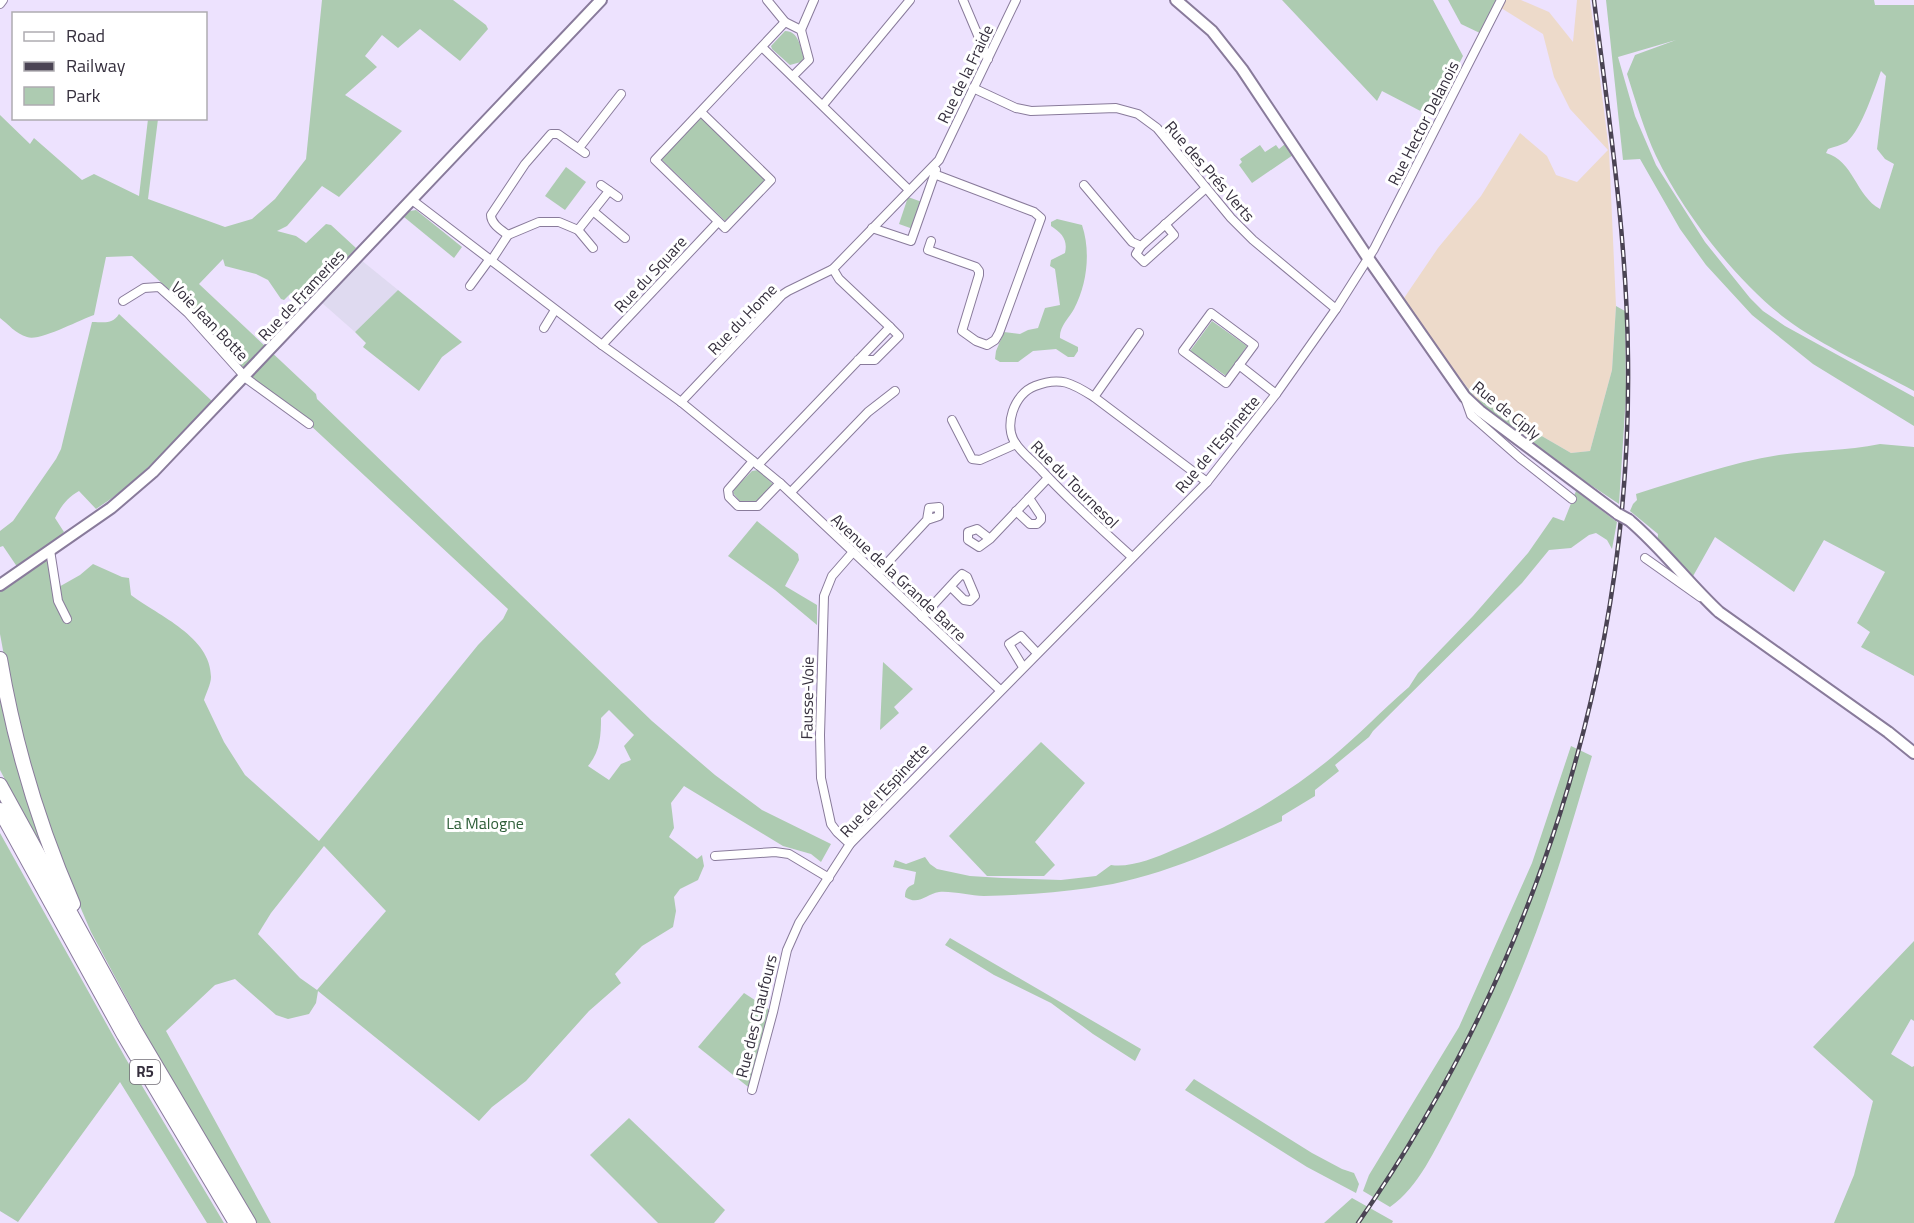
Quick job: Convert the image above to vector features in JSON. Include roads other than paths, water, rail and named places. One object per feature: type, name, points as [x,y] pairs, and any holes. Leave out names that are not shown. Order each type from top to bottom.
[{"type":"highway","points":[[0,659],[29,781],[64,882],[90,942],[93,956]]},
{"type":"highway","name":"R5","points":[[0,785],[93,956],[249,1223]]},
{"type":"highway","name":"R5","points":[[0,810],[124,1035],[236,1223]]},
{"type":"highway","points":[[0,824],[18,844]]},
{"type":"street","points":[[0,4],[3,0]]},
{"type":"street","name":"Rue de Frameries","points":[[0,585],[111,508],[153,472],[601,0]]},
{"type":"street","points":[[767,0],[785,22],[801,30]]},
{"type":"street","points":[[793,76],[809,60],[801,30],[814,0]]},
{"type":"street","points":[[823,105],[910,0]]},
{"type":"street","points":[[963,0],[988,59]]},
{"type":"street","name":"Rue de la Fraide","points":[[872,228],[911,242],[939,160],[1016,0]]},
{"type":"street","name":"Rue de Ciply","points":[[1176,0],[1212,31],[1242,69],[1368,258],[1465,397],[1480,411],[1629,520],[1719,612],[1914,753]]},
{"type":"street","name":"Rue Hector Delanois","points":[[1368,258],[1501,0]]},
{"type":"street","points":[[701,112],[771,180],[725,228],[655,160],[785,22]]},
{"type":"street","points":[[762,47],[909,189]]},
{"type":"street","name":"Rue des Prés Verts","points":[[973,88],[1017,108],[1031,111],[1116,108],[1138,114],[1156,128],[1231,218],[1261,248],[1336,309]]},
{"type":"street","points":[[508,235],[494,224],[491,214],[525,164],[555,132],[582,151],[621,94]]},
{"type":"street","name":"Rue de la Fraide","points":[[833,269],[939,160]]},
{"type":"street","points":[[931,241],[928,250],[979,270],[962,331],[976,341],[987,345],[999,333],[1041,218],[1034,212],[934,174]]},
{"type":"street","points":[[601,184],[618,198]]},
{"type":"street","points":[[1084,185],[1132,242],[1141,246]]},
{"type":"street","points":[[1165,224],[1174,235],[1144,262],[1137,254],[1141,246],[1165,224],[1206,188]]},
{"type":"street","points":[[578,230],[609,191]]},
{"type":"street","name":"Avenue de la Grande Barre","points":[[412,200],[555,310],[681,402],[780,483],[1000,690]]},
{"type":"street","points":[[594,211],[625,238]]},
{"type":"street","points":[[470,286],[508,235],[539,222],[559,222],[578,230],[593,248]]},
{"type":"street","name":"Rue du Square","points":[[602,345],[718,222]]},
{"type":"street","name":"Rue de l'Espinette","points":[[787,950],[799,923],[850,844],[1207,482],[1276,394],[1336,309],[1368,258]]},
{"type":"street","points":[[833,269],[839,279],[899,336],[875,360],[858,360]]},
{"type":"street","name":"Rue du Home","points":[[681,402],[782,295],[833,269]]},
{"type":"street","name":"Voie Jean Botte","points":[[123,301],[144,288],[159,287],[201,327],[244,376]]},
{"type":"street","points":[[544,328],[555,310]]},
{"type":"street","points":[[1211,313],[1254,345],[1239,365],[1226,382],[1183,351],[1211,313]]},
{"type":"street","points":[[780,483],[758,506],[738,506],[729,496],[728,490],[890,327]]},
{"type":"street","points":[[1094,397],[1139,333]]},
{"type":"street","points":[[1239,365],[1276,394]]},
{"type":"street","points":[[244,376],[265,394],[309,424]]},
{"type":"street","name":"Rue du Tournesol","points":[[1132,557],[1048,478],[1016,444],[1011,429],[1013,410],[1018,400],[1031,387],[1057,380],[1075,386],[1094,397],[1207,482]]},
{"type":"street","points":[[790,492],[868,412],[895,391]]},
{"type":"street","points":[[1465,397],[1471,415],[1572,499]]},
{"type":"street","points":[[952,420],[972,459],[980,460],[1016,444]]},
{"type":"street","points":[[990,539],[1048,478]]},
{"type":"street","points":[[1016,511],[1030,524],[1037,524],[1041,520],[1041,516],[1029,498]]},
{"type":"street","points":[[877,574],[927,520]]},
{"type":"street","points":[[50,550],[58,601],[67,619]]},
{"type":"street","name":"Fausse-Voie","points":[[850,844],[837,832],[828,816],[821,778],[820,735],[824,596],[832,576],[853,552]]},
{"type":"street","points":[[1645,558],[1719,612]]},
{"type":"street","points":[[922,617],[951,587]]},
{"type":"street","points":[[1023,667],[1009,644],[1021,636],[1037,653]]},
{"type":"street","points":[[715,856],[775,852],[789,854],[829,878]]},
{"type":"street","name":"Rue des Chaufours","points":[[752,1090],[787,950]]},
{"type":"railway","points":[[1358,1223],[1420,1126],[1475,1025],[1522,920],[1561,812],[1591,701],[1612,589],[1625,474],[1628,359],[1621,224],[1594,0]]},
{"type":"park label","name":"La Malogne","points":[[485,823]]}]
